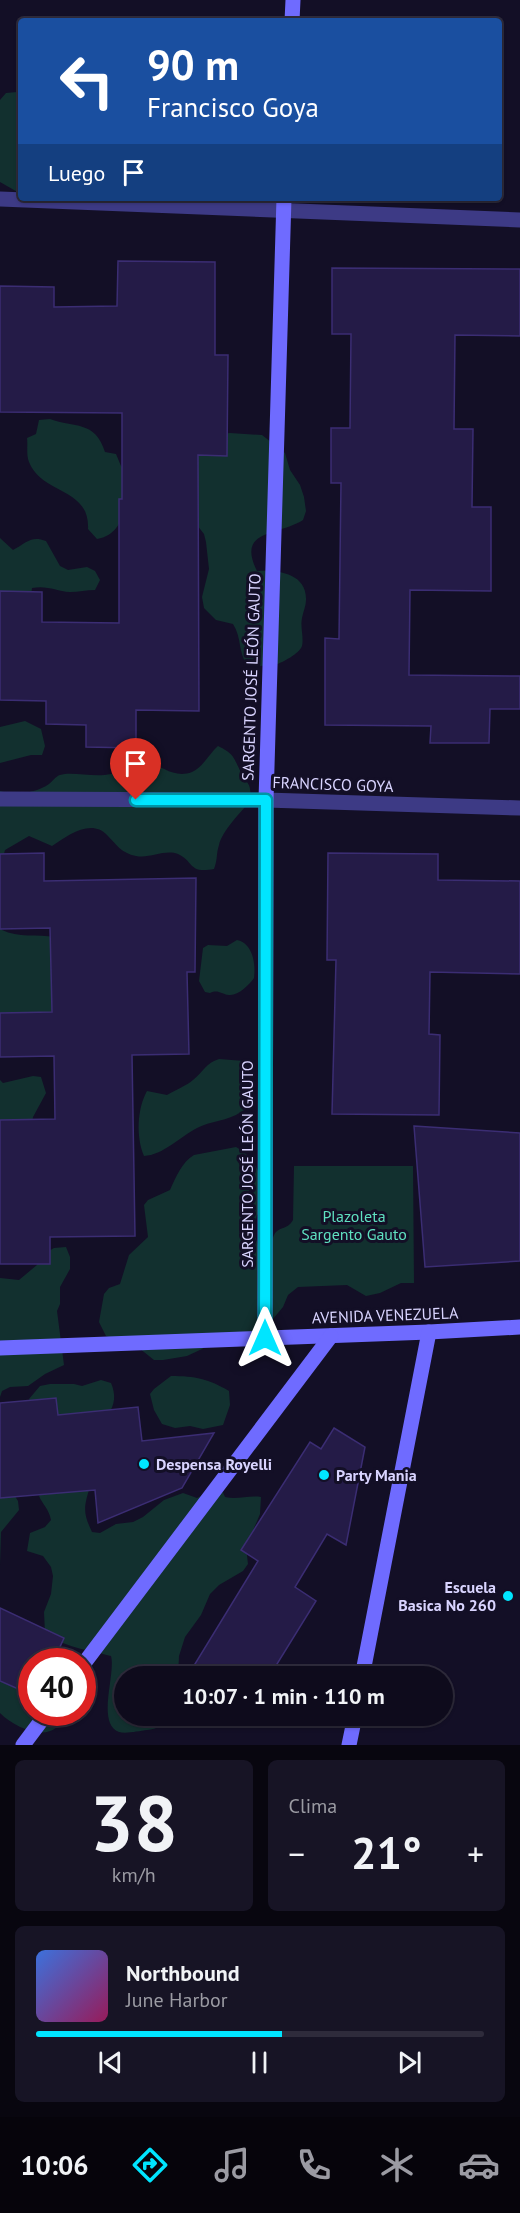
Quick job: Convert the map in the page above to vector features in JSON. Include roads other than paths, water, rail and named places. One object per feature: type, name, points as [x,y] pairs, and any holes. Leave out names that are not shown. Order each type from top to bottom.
[{"type":"street","points":[[292,18],[293,0]]},
{"type":"street","points":[[0,199],[18,199]]},
{"type":"street","points":[[142,201],[284,203],[520,220]]},
{"type":"street","name":"SARGENTO JOSÉ LEÓN GAUTO","points":[[265,1338],[266,800],[284,203]]},
{"type":"street","name":"FRANCISCO GOYA","points":[[0,799],[266,800],[520,808]]},
{"type":"street","name":"AVENIDA VENEZUELA","points":[[0,1348],[520,1327]]},
{"type":"street","points":[[364,1666],[429,1332]]},
{"type":"street","points":[[96,1648],[331,1336]]},
{"type":"street","points":[[23,1745],[37,1726]]},
{"type":"street","points":[[349,1745],[353,1726]]},
{"type":"place","name":"Despensa Royelli","points":[[144,1464]]},
{"type":"place","name":"Party Mania","points":[[324,1475]]},
{"type":"place","name":"Escuela Basica No 260","points":[[508,1596]]},
{"type":"park label","name":"Plazoleta Sargento Gauto","points":[[354,1225]]}]
